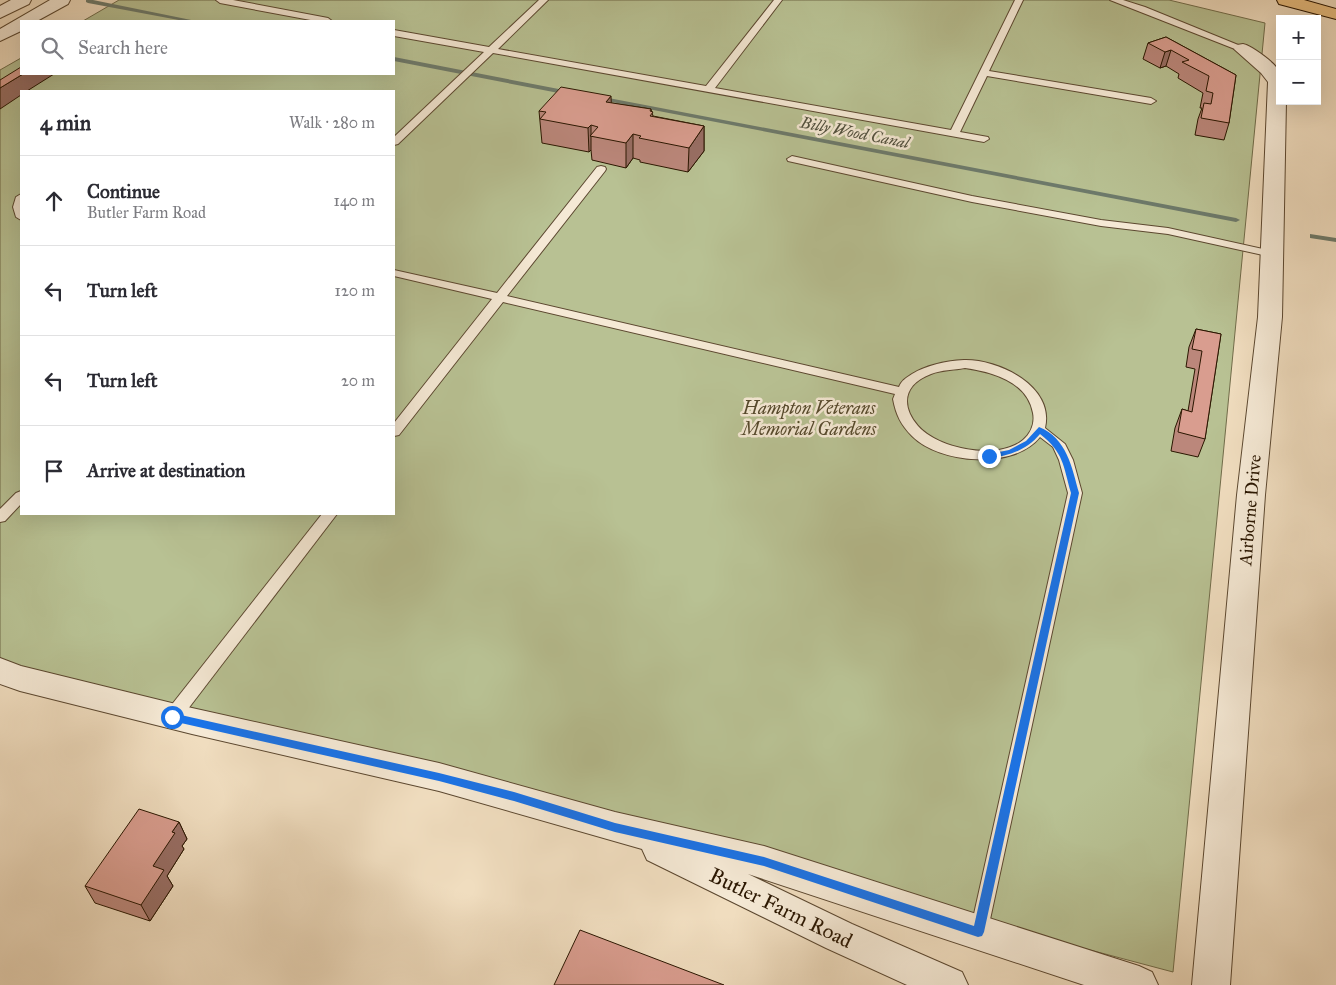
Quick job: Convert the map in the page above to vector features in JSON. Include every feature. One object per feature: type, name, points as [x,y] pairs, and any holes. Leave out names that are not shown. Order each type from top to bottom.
[{"type":"main road","points":[[1285,0],[1336,14]]},
{"type":"main road","points":[[1316,0],[1336,4]]},
{"type":"street","points":[[0,13],[23,0]]},
{"type":"street","points":[[27,20],[62,0]]},
{"type":"street","points":[[0,36],[20,25]]},
{"type":"street","name":"Airborne Drive","points":[[1211,985],[1250,501],[1270,317],[1277,82],[1268,69],[1243,49]]},
{"type":"street","name":"Butler Farm Road","points":[[0,671],[172,717],[439,777],[514,796],[615,827],[764,862],[1140,985]]},
{"type":"street","name":"Butler Farm Road","points":[[615,827],[839,936],[949,985]]},
{"type":"lane","points":[[220,0],[323,20]]},
{"type":"lane","points":[[395,141],[544,0]]},
{"type":"lane","points":[[708,90],[778,0]]},
{"type":"lane","points":[[954,134],[1019,0]]},
{"type":"lane","points":[[1114,0],[1142,9],[1243,49]]},
{"type":"lane","points":[[395,33],[984,138]]},
{"type":"lane","points":[[984,73],[1151,101]]},
{"type":"lane","points":[[792,160],[972,200],[1101,223],[1168,231],[1272,254]]},
{"type":"lane","points":[[395,431],[601,169]]},
{"type":"lane","points":[[20,200],[18,207],[20,214]]},
{"type":"lane","points":[[395,273],[900,391]]},
{"type":"lane","points":[[943,364],[987,367],[1008,375],[1024,386],[1036,400],[1042,415],[1039,430],[1029,442],[1011,452],[989,456],[964,455],[939,448],[919,436],[905,422],[899,407],[900,391],[909,379],[924,370],[943,364]]},
{"type":"lane","points":[[978,932],[1075,493],[1066,460],[1058,444],[1039,430]]},
{"type":"lane","points":[[0,517],[20,497]]},
{"type":"lane","points":[[172,717],[329,515]]},
{"type":"green space","name":"Hampton Veterans Memorial Gardens","points":[[119,0],[1169,0],[1265,23],[1173,972],[0,661],[0,70],[20,59],[20,75],[395,75],[395,20],[85,20]]},
{"type":"building","points":[[1166,37],[1236,75],[1229,123],[1201,118],[1204,103],[1211,104],[1213,93],[1206,91],[1209,76],[1182,62],[1189,60],[1171,50],[1165,52],[1148,43]]},
{"type":"building","points":[[20,68],[21,75],[0,88],[0,80]]},
{"type":"building","points":[[561,87],[611,96],[606,102],[651,109],[650,111],[653,112],[650,116],[704,126],[689,148],[639,138],[641,136],[633,134],[626,143],[590,136],[598,127],[591,125],[588,128],[540,119],[546,112],[539,111]]},
{"type":"building","points":[[1196,329],[1221,334],[1205,439],[1178,432],[1182,409],[1192,412],[1202,351],[1192,349]]},
{"type":"building","points":[[139,809],[179,822],[172,832],[175,833],[153,866],[164,870],[141,905],[85,886]]},
{"type":"building","points":[[580,930],[724,985],[554,985]]},
{"type":"waterway","points":[[88,1],[188,20]]},
{"type":"waterway","name":"Billy Wood Canal","points":[[395,59],[569,93]]},
{"type":"waterway","name":"Billy Wood Canal","points":[[598,98],[1236,220]]},
{"type":"waterway","name":"Billy Wood Canal","points":[[1313,236],[1336,240]]},
{"type":"route","points":[[172,717],[439,777],[514,796],[615,827],[764,862],[978,932],[1075,493],[1066,460],[1058,444],[1039,430],[1029,442],[1011,452],[989,456]]}]
